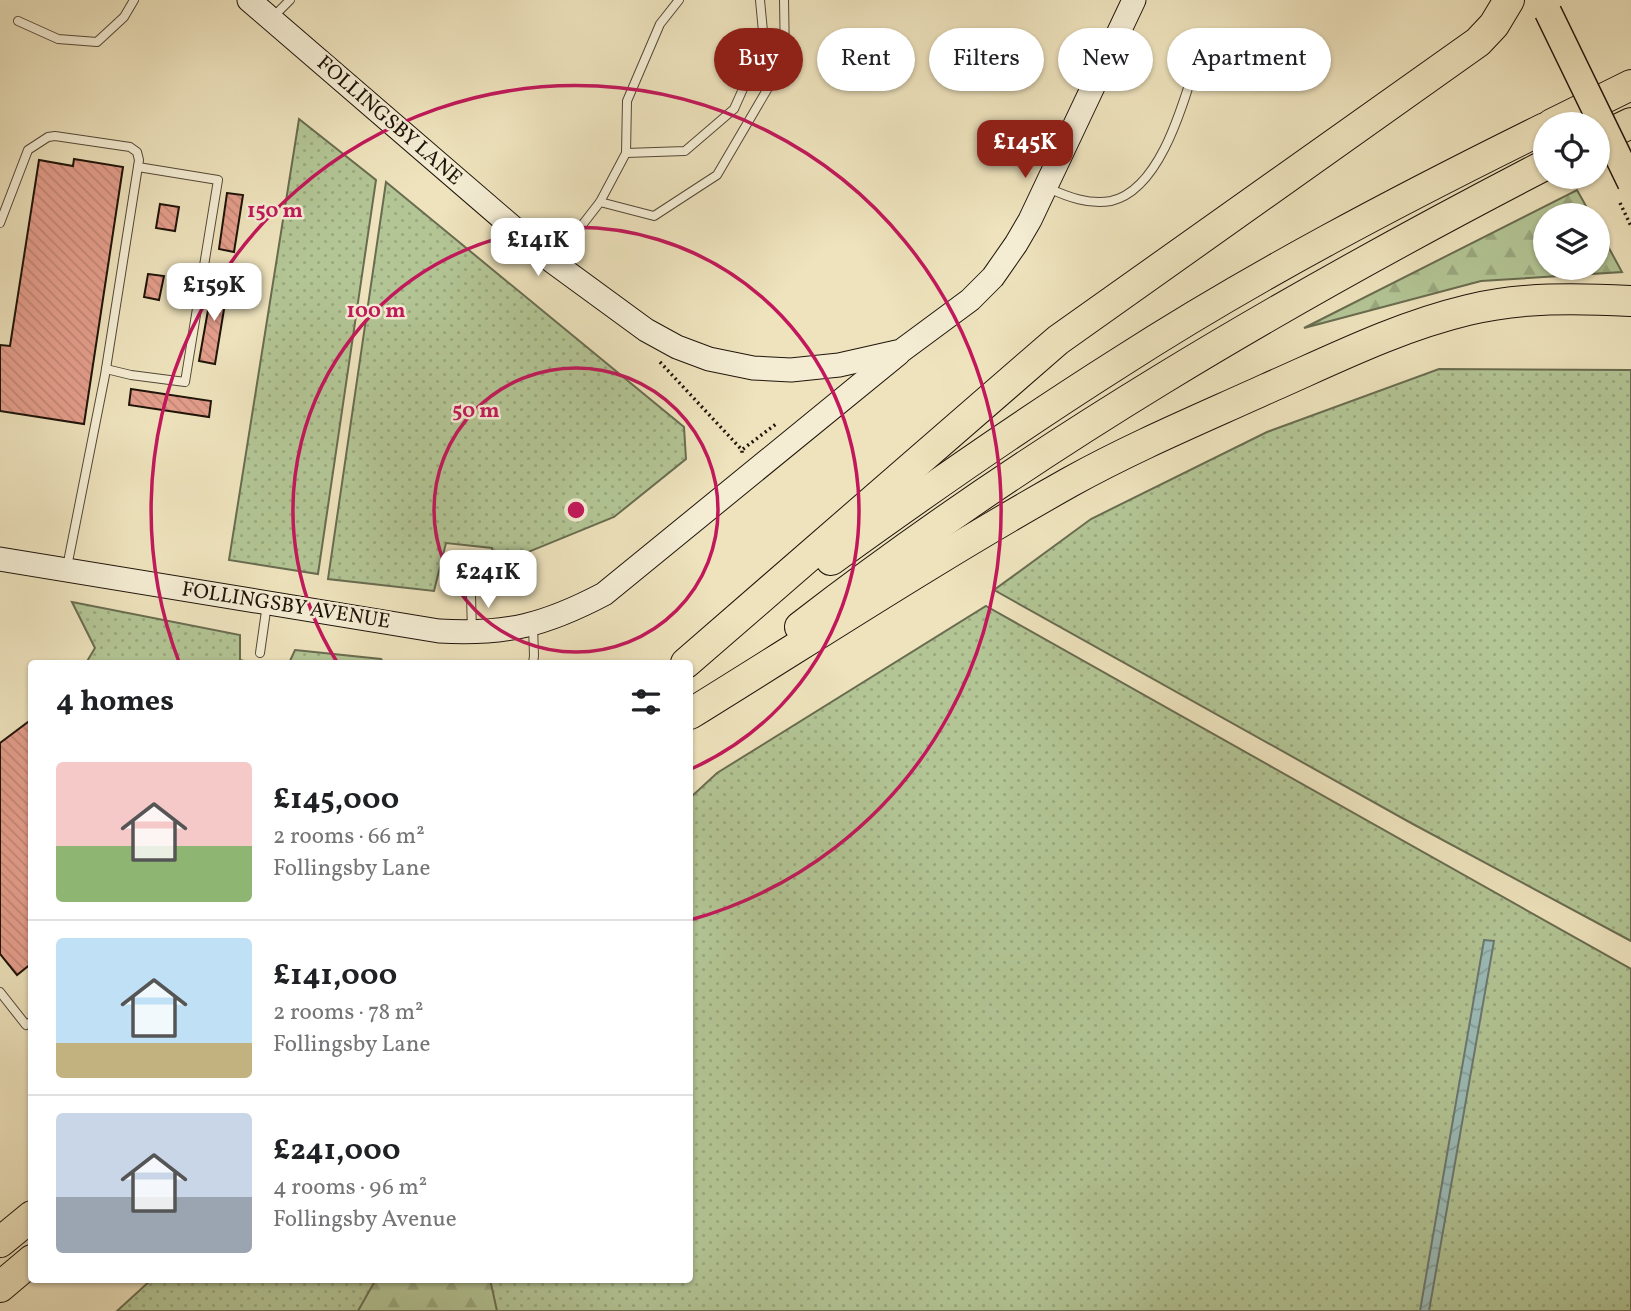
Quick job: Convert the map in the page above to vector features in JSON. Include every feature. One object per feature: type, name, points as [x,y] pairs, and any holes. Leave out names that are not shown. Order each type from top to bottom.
[{"type":"highway","points":[[693,660],[1058,340],[1478,41],[1494,25],[1509,0]]},
{"type":"highway","points":[[1576,112],[1631,85]]},
{"type":"highway","points":[[1610,133],[1631,123]]},
{"type":"highway","points":[[693,660],[891,517],[1120,362],[1286,264],[1433,183],[1533,134]]},
{"type":"highway","points":[[693,711],[847,591],[1000,483],[1143,389],[1405,237],[1533,171]]},
{"type":"highway","points":[[693,711],[1072,481],[1156,439],[1339,357],[1411,327],[1469,309],[1524,301],[1587,298],[1631,301]]},
{"type":"highway","points":[[0,1242],[28,1219]]},
{"type":"highway","points":[[0,1287],[28,1264]]},
{"type":"main road","points":[[1548,12],[1631,183]]},
{"type":"street","name":"FOLLINGSBY LANE","points":[[249,0],[554,262],[646,330],[677,347],[709,359],[753,368],[791,370],[839,365],[901,351],[970,300],[993,277],[1016,244],[1046,187],[1134,0]]},
{"type":"street","name":"FOLLINGSBY AVENUE","points":[[0,559],[439,631],[505,631],[533,625],[573,610],[604,594],[901,351]]},
{"type":"lane","points":[[18,21],[58,39],[97,42],[124,17],[134,0]]},
{"type":"lane","points":[[271,19],[290,0]]},
{"type":"lane","points":[[554,262],[600,202],[626,153],[627,101],[660,24],[679,0]]},
{"type":"lane","points":[[626,153],[685,151],[734,109],[764,42],[760,0]]},
{"type":"lane","points":[[600,202],[654,216],[717,175],[785,58],[784,0]]},
{"type":"lane","points":[[1046,187],[1082,201],[1098,202],[1114,200],[1132,190],[1158,162],[1186,91]]},
{"type":"lane","points":[[0,223],[0,217],[28,150],[48,137],[130,147],[137,152],[139,160],[106,369],[66,570]]},
{"type":"lane","points":[[106,369],[185,382],[218,180],[138,167]]},
{"type":"lane","points":[[470,564],[472,633]]},
{"type":"lane","points":[[260,653],[267,603]]},
{"type":"lane","points":[[533,625],[533,660]]},
{"type":"lane","points":[[0,992],[26,1026],[28,1024]]},
{"type":"path","points":[[653,354],[742,450]]},
{"type":"green space","points":[[299,119],[376,180],[318,574],[229,560]]},
{"type":"green space","points":[[386,182],[684,427],[686,459],[614,517],[494,566],[492,548],[446,543],[434,591],[328,579]]},
{"type":"green space","points":[[1577,190],[1584,203],[1551,203]]},
{"type":"green space","points":[[1533,212],[1533,278],[1481,281],[1304,328]]},
{"type":"green space","points":[[1610,250],[1622,272],[1610,273]]},
{"type":"green space","points":[[1439,369],[1631,370],[1631,941],[1411,823],[994,590],[1091,519],[1267,432]]},
{"type":"green space","points":[[72,602],[240,635],[240,660],[88,660],[95,648]]},
{"type":"green space","points":[[986,606],[1631,969],[1631,1311],[117,1311],[148,1283],[693,1283],[693,795],[717,773]]},
{"type":"green space","points":[[295,650],[382,660],[290,660]]},
{"type":"green space","points":[[374,1283],[491,1283],[497,1311],[358,1311]]},
{"type":"water","points":[[1484,940],[1494,941],[1429,1311],[1420,1311]]},
{"type":"building","points":[[74,159],[123,167],[84,424],[0,411],[0,345],[10,346],[39,160],[73,166]]},
{"type":"building","points":[[227,193],[243,195],[234,252],[219,249]]},
{"type":"building","points":[[160,204],[179,207],[175,231],[156,228]]},
{"type":"building","points":[[148,274],[164,276],[159,300],[144,297]]},
{"type":"building","points":[[213,282],[228,285],[215,364],[199,361]]},
{"type":"building","points":[[131,389],[211,401],[209,417],[129,405]]},
{"type":"building","points":[[28,722],[28,966],[17,975],[0,954],[0,743]]}]
